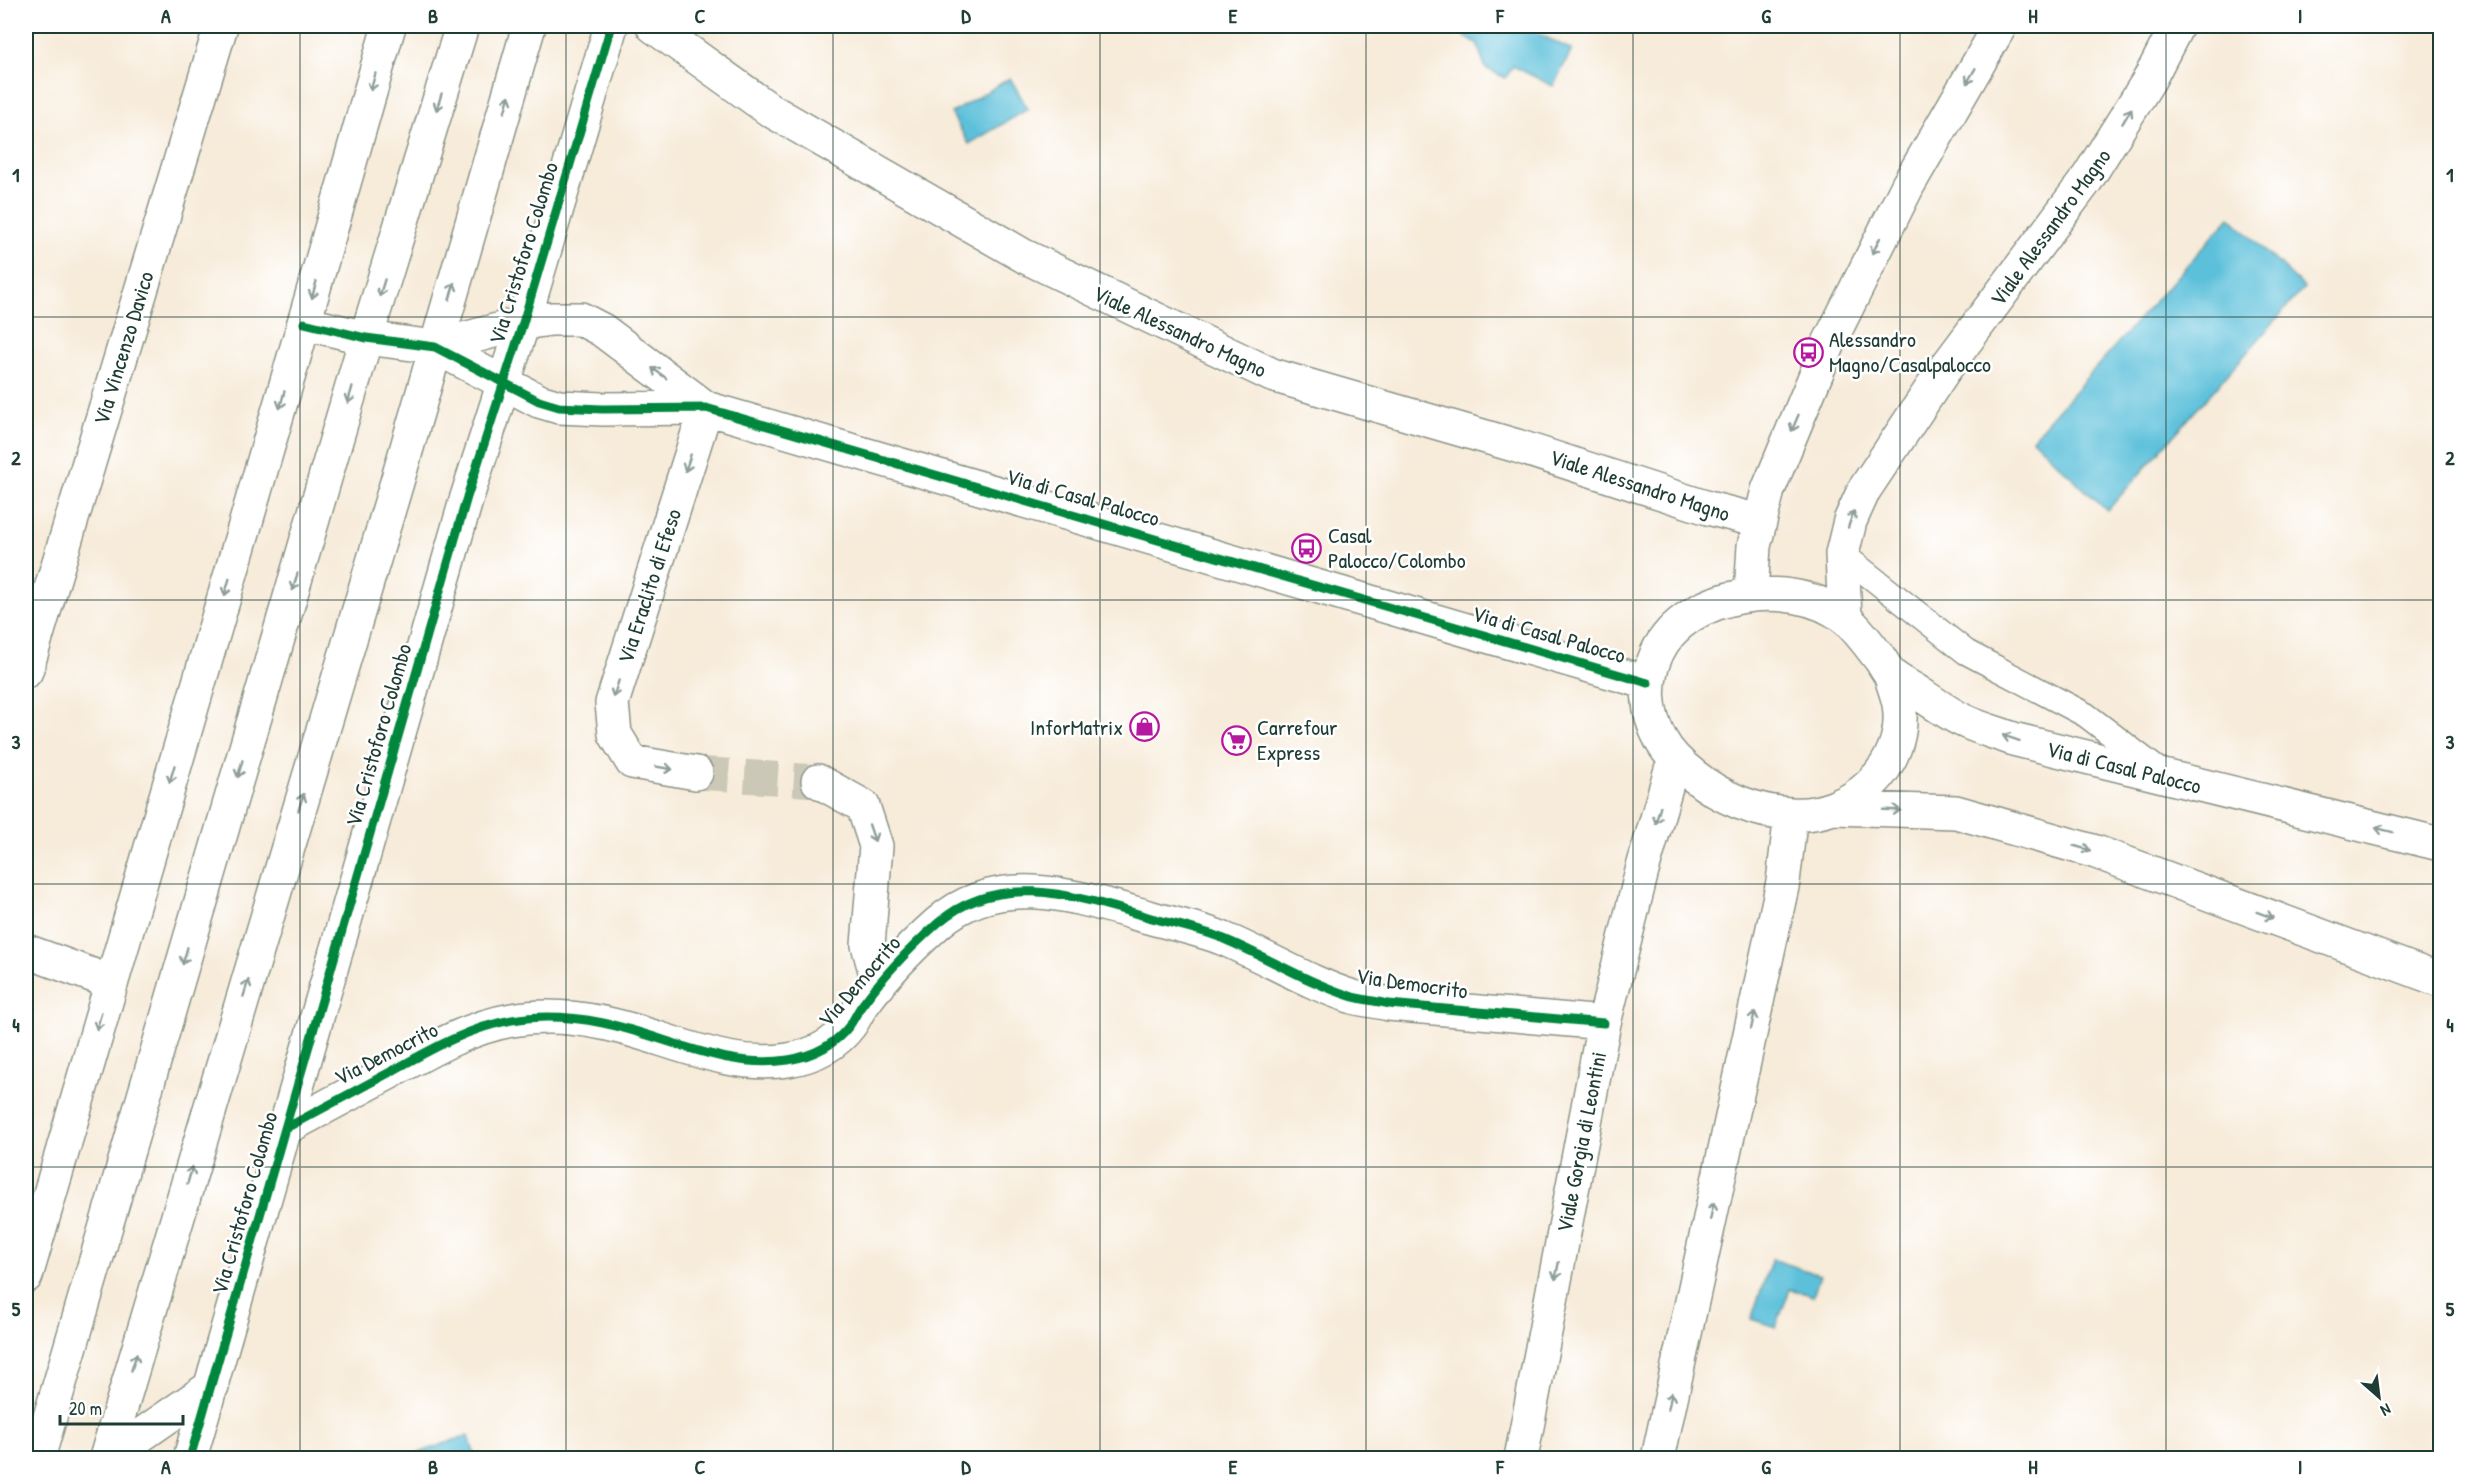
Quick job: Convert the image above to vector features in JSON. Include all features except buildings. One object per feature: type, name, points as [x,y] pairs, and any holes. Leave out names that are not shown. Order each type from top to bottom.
[{"type":"street","name":"Via Vincenzo Davico","points":[[26,671],[221,26]]},
{"type":"street","points":[[26,1276],[389,26]]},
{"type":"street","points":[[38,1458],[366,338],[462,26]]},
{"type":"street","points":[[107,1458],[530,26]]},
{"type":"street","name":"Via Cristoforo Colombo","points":[[190,1458],[467,497],[524,323],[611,26]]},
{"type":"street","name":"Viale Alessandro Magno","points":[[653,26],[770,110],[1024,256],[1272,375],[1517,446],[1708,508],[1759,521]]},
{"type":"street","name":"Viale Alessandro Magno","points":[[1751,594],[1754,546],[1759,521],[1788,439],[1852,295],[1908,184],[2000,26]]},
{"type":"street","name":"Viale Alessandro Magno","points":[[1845,618],[1842,554],[1850,521],[1864,490],[1944,369],[2087,179],[2149,80],[2177,26]]},
{"type":"street","points":[[304,323],[366,338],[435,347],[524,323],[566,318],[588,322],[706,408]]},
{"type":"street","name":"Via di Casal Palocco","points":[[435,347],[539,401],[559,407],[706,408],[1648,683]]},
{"type":"street","name":"Via Eraclito di Efeso","points":[[696,773],[632,762],[615,734],[612,703],[706,408]]},
{"type":"street","points":[[1751,594],[1707,608],[1676,627],[1658,651],[1648,683],[1648,706],[1654,727],[1664,746],[1674,759],[1702,783],[1730,799],[1759,808],[1791,814],[1834,808],[1956,812],[2096,852],[2440,980]]},
{"type":"street","name":"Via di Casal Palocco","points":[[1751,594],[1799,597],[1817,602],[1845,618],[1878,655],[1890,674],[1962,720],[2013,739],[2440,844]]},
{"type":"street","points":[[1834,808],[1868,788],[1876,781],[1890,760],[1900,717],[1890,674]]},
{"type":"street","name":"Viale Gorgia di Leontini","points":[[1521,1458],[1604,1023],[1641,872],[1674,759]]},
{"type":"street","points":[[818,781],[863,806],[876,846],[868,945],[879,985]]},
{"type":"street","points":[[1658,1458],[1783,882],[1791,814]]},
{"type":"street","name":"Via Democrito","points":[[286,1128],[438,1046],[508,1020],[542,1017],[604,1023],[713,1054],[761,1061],[786,1060],[810,1055],[831,1044],[849,1027],[863,1004],[900,960],[932,929],[959,908],[980,898],[1004,892],[1028,890],[1075,896],[1221,938],[1318,983],[1354,997],[1389,1004],[1604,1023]]},
{"type":"street","points":[[26,951],[111,982]]},
{"type":"street","points":[[107,1458],[212,1386]]},
{"type":"lane","points":[[1842,554],[1966,652],[2086,715],[2167,777]]},
{"type":"water","points":[[1470,26],[1523,26],[1572,50],[1553,86],[1513,66],[1506,78],[1485,68],[1477,43],[1465,37]]},
{"type":"water","points":[[1010,78],[1028,109],[969,144],[951,113]]},
{"type":"water","points":[[2230,217],[2304,288],[2107,511],[2032,439]]},
{"type":"water","points":[[1772,1259],[1820,1275],[1813,1296],[1790,1289],[1776,1327],[1751,1319]]},
{"type":"water","points":[[468,1435],[476,1458],[418,1458],[416,1454]]},
{"type":"tunnel","points":[[696,773],[818,781]]},
{"type":"cycle path","points":[[190,1458],[467,497],[523,323],[611,26]]},
{"type":"cycle path","points":[[304,323],[366,338],[435,347],[539,401],[559,407],[706,408],[1648,683]]},
{"type":"cycle path","points":[[286,1128],[451,1040],[496,1023],[523,1018],[557,1017],[603,1023],[694,1050],[741,1060],[764,1062],[806,1056],[830,1044],[844,1032],[861,1006],[889,972],[938,923],[962,906],[987,896],[1013,892],[1040,892],[1067,896],[1206,932],[1320,985],[1357,998],[1389,1004],[1604,1023]]},
{"type":"place","name":"Alessandro Magno/Casalpalocco","points":[[1808,352]]},
{"type":"place","name":"Casal Palocco/Colombo","points":[[1307,548]]},
{"type":"place","name":"InforMatrix","points":[[1144,727]]},
{"type":"place","name":"Carrefour Express","points":[[1236,740]]}]
